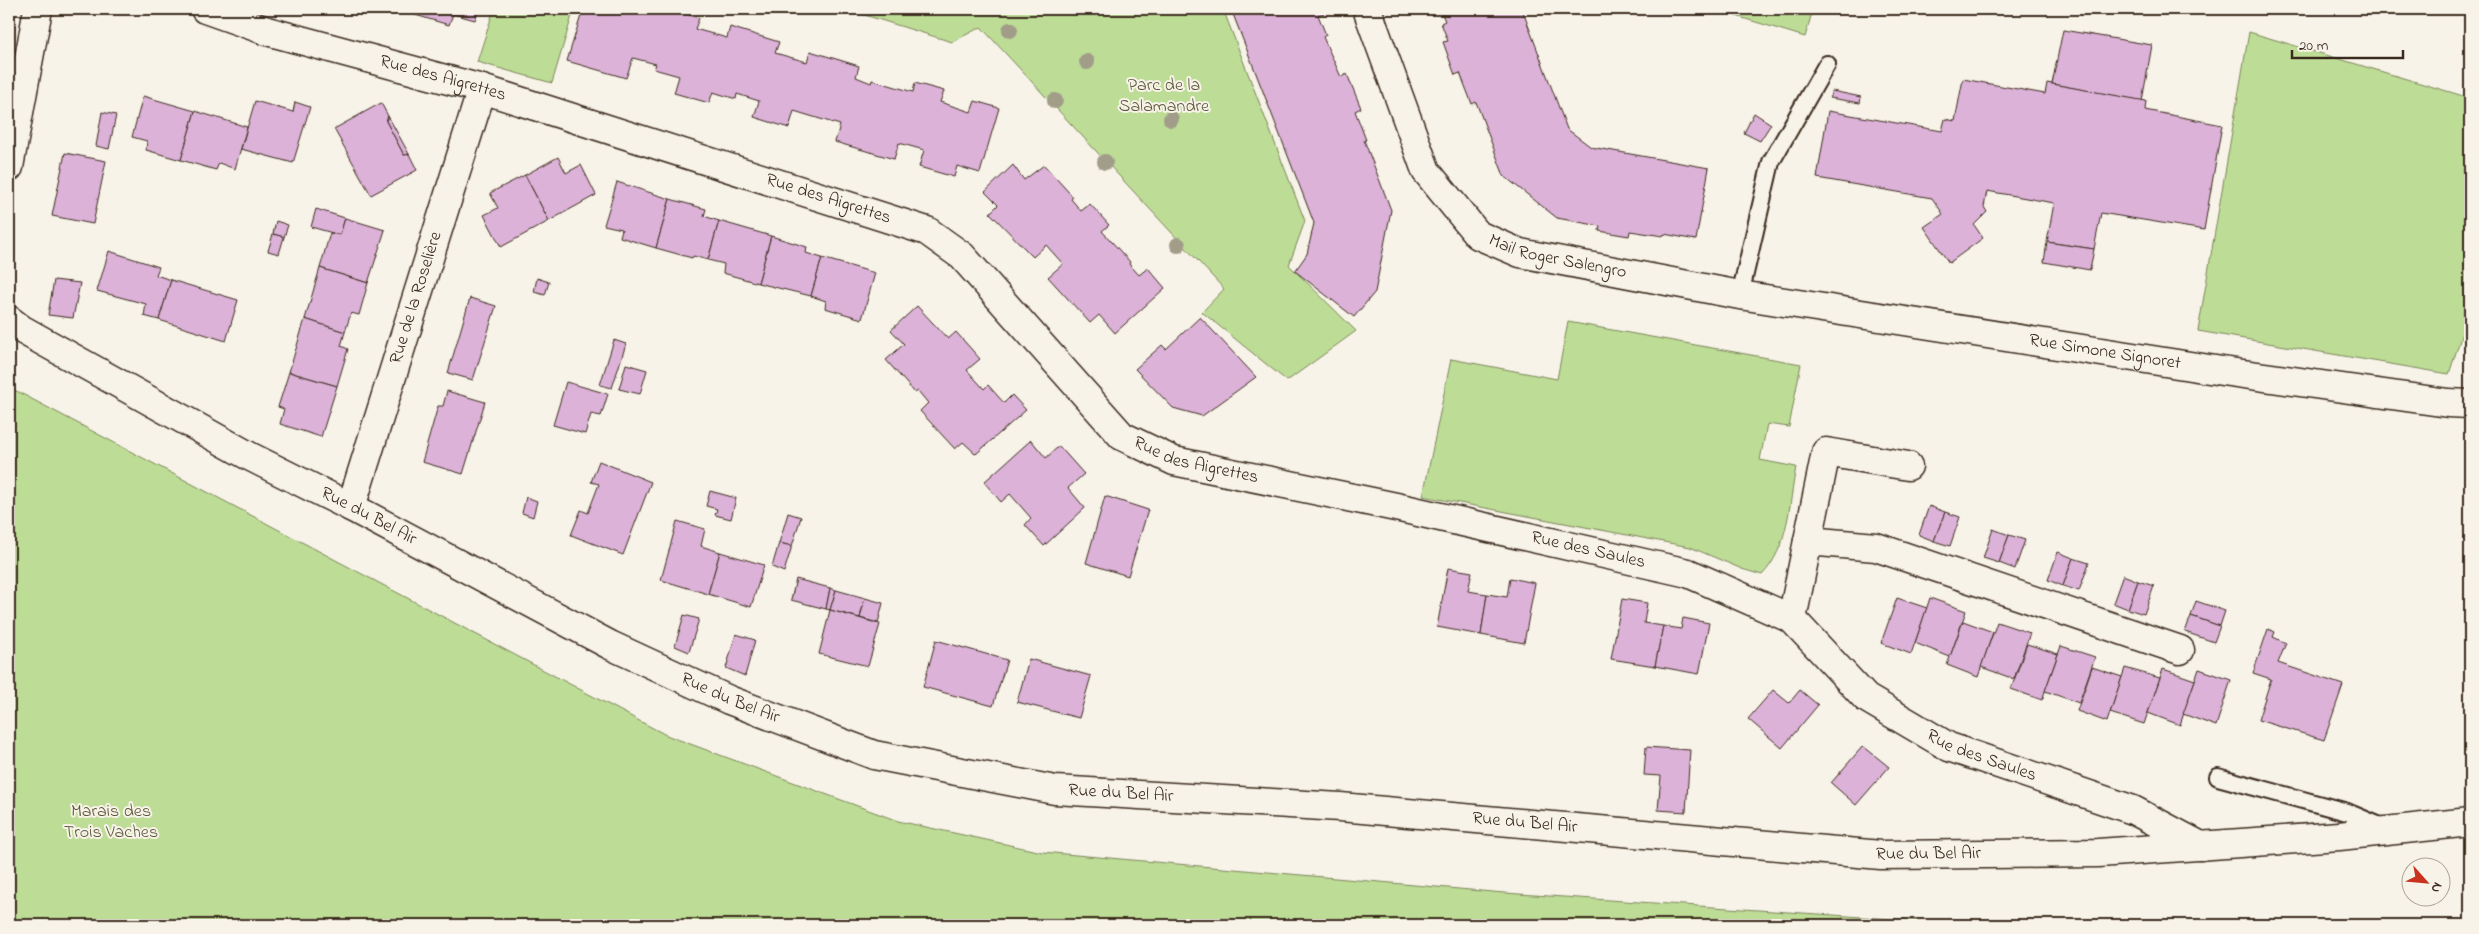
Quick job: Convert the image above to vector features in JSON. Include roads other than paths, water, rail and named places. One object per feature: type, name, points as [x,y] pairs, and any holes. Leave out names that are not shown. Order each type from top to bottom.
[{"type":"street","points":[[9,166],[38,9]]},
{"type":"street","name":"Rue des Aigrettes","points":[[205,9],[267,32],[482,89],[927,231],[962,256],[1122,436],[1174,461],[1378,503]]},
{"type":"street","name":"Mail Roger Salengro","points":[[1367,9],[1426,171],[1478,235],[1520,253],[1740,295]]},
{"type":"street","name":"Rue de la Roselière","points":[[351,507],[482,89]]},
{"type":"street","name":"Rue Simone Signoret","points":[[1740,295],[2222,371],[2448,403],[2470,404]]},
{"type":"street","name":"Rue du Bel Air","points":[[9,320],[21,330],[249,456],[351,507],[610,645],[729,700],[874,756],[1055,790],[1340,807],[1881,855],[2098,853],[2339,836],[2388,829],[2470,822]]},
{"type":"street","points":[[1792,619],[1826,452],[1908,466]]},
{"type":"street","name":"Rue des Saules","points":[[1378,503],[1688,573],[1792,619],[1866,698],[1949,747],[2133,810],[2201,846]]},
{"type":"street","points":[[1808,541],[1876,547],[2180,650]]},
{"type":"lane","points":[[1740,295],[1771,162],[1827,64]]},
{"type":"lane","points":[[2218,777],[2347,812],[2388,829]]},
{"type":"park label","name":"Parc de la Salamandre","points":[[1164,96]]},
{"type":"park label","name":"Marais des Trois Vaches","points":[[111,822]]}]
